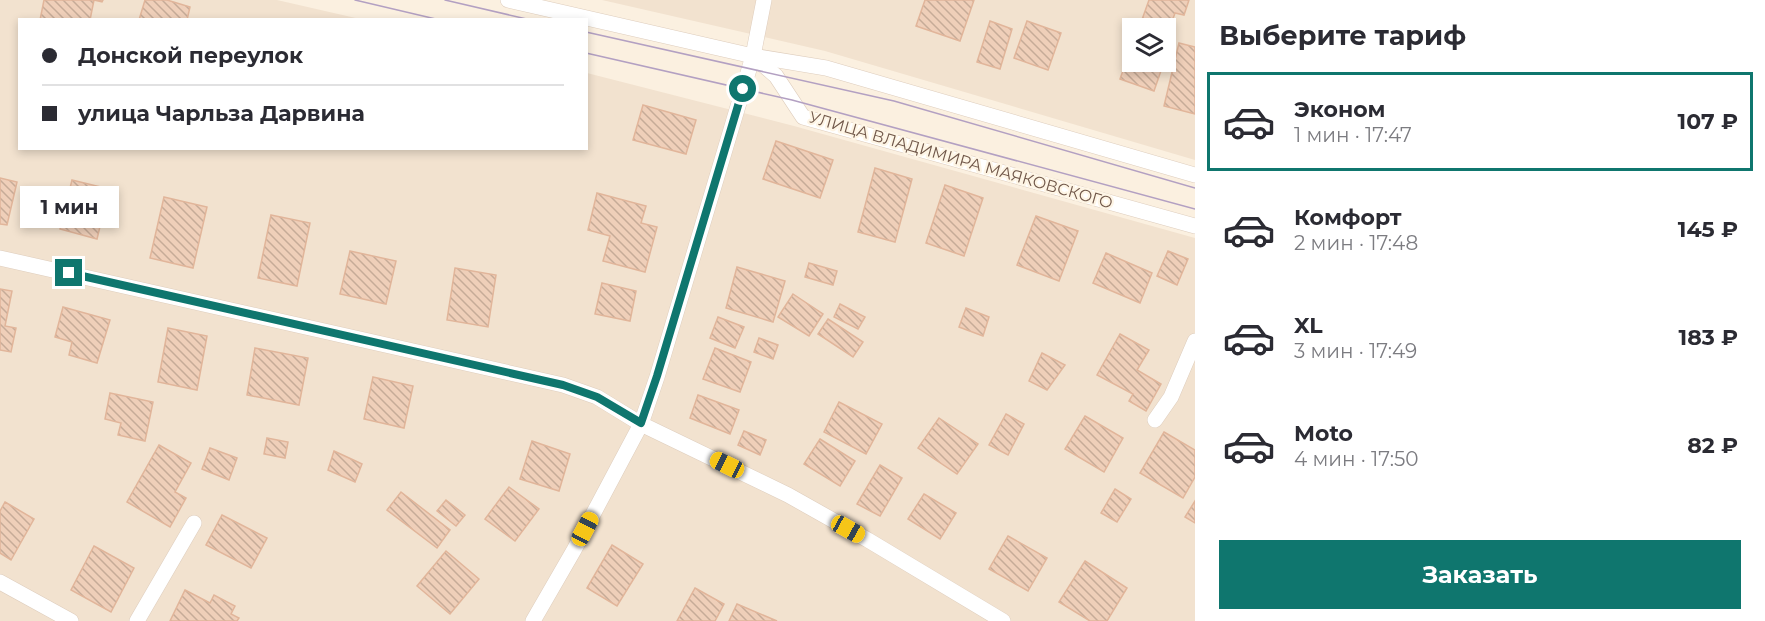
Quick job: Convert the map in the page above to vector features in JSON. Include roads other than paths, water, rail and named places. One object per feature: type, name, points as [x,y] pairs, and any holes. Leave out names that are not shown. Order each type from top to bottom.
[{"type":"lane","name":"УЛИЦА ВЛАДИМИРА МАЯКОВСКОГО","points":[[508,0],[587,18]]},
{"type":"lane","points":[[533,621],[574,550],[641,423],[753,56],[764,0]]},
{"type":"lane","name":"УЛИЦА ВЛАДИМИРА МАЯКОВСКОГО","points":[[588,18],[753,56],[825,68],[1195,175]]},
{"type":"lane","name":"УЛИЦА ВЛАДИМИРА МАЯКОВСКОГО","points":[[753,56],[777,76],[803,117],[1195,226]]},
{"type":"lane","points":[[0,258],[563,385],[597,397],[641,423],[788,495],[1003,621]]},
{"type":"lane","points":[[1155,420],[1172,396],[1195,341]]},
{"type":"lane","points":[[137,621],[194,523]]},
{"type":"lane","points":[[0,582],[71,621]]},
{"type":"tram line","points":[[355,0],[432,18]]},
{"type":"tram line","points":[[445,0],[522,18]]},
{"type":"tram line","points":[[588,32],[894,101],[1195,188]]},
{"type":"tram line","points":[[588,53],[792,100],[1195,209]]}]
